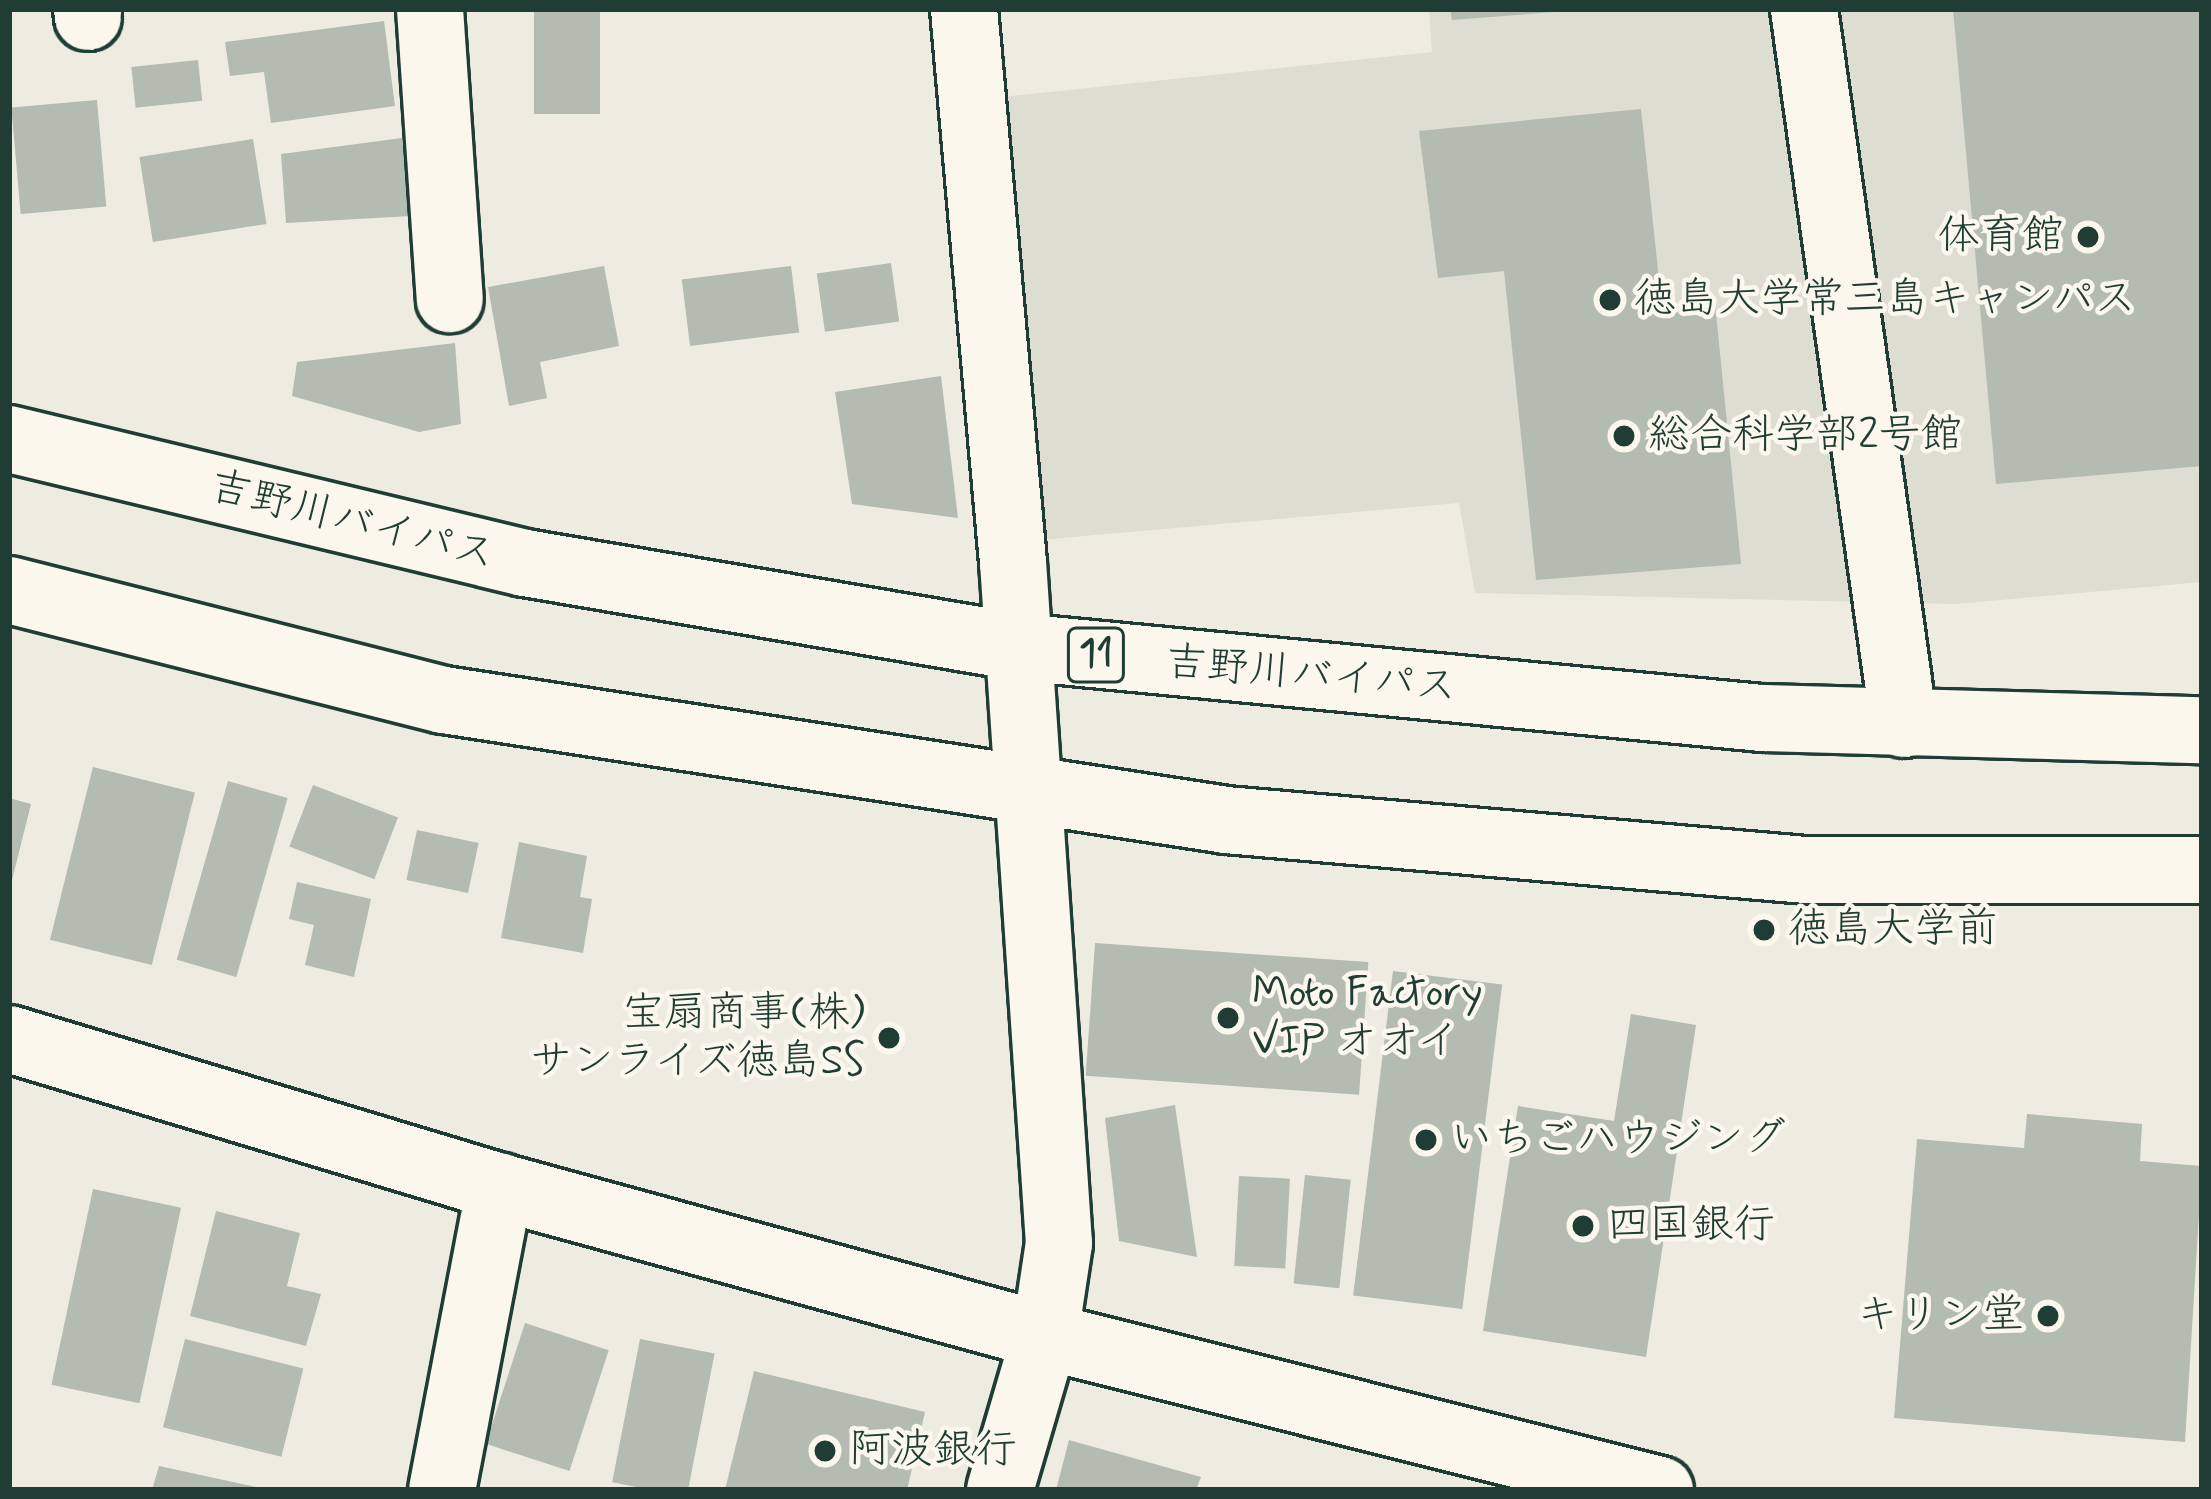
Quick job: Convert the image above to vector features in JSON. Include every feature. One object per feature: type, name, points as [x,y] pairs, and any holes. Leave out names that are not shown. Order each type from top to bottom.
[{"type":"main road","points":[[430,9],[450,299]]},
{"type":"main road","points":[[964,9],[1018,646],[1058,1243],[1045,1336],[1000,1490]]},
{"type":"main road","points":[[1804,9],[1904,724]]},
{"type":"main road","name":"吉野川バイパス","points":[[9,439],[525,563],[1018,646],[1762,718],[2202,730]]},
{"type":"main road","points":[[9,590],[444,700],[1226,820],[1806,870],[2202,870]]},
{"type":"main road","points":[[9,1039],[500,1187],[1045,1336],[1660,1490]]},
{"type":"main road","points":[[442,1490],[500,1187]]},
{"type":"shaded area","name":"徳島大学常三島キャンパス","points":[[1429,9],[2202,9],[2202,582],[1956,604],[1475,593],[1459,503],[1039,540],[1001,97],[1432,52]]},
{"type":"building","points":[[534,9],[600,9],[600,114],[534,114]]},
{"type":"building","points":[[1450,9],[1553,9],[1553,12],[1452,20]]},
{"type":"building","name":"体育館","points":[[1953,9],[2202,9],[2202,466],[1996,484]]},
{"type":"building","points":[[384,21],[395,106],[271,123],[264,72],[230,76],[225,42]]},
{"type":"building","points":[[198,60],[202,101],[136,108],[131,67]]},
{"type":"building","points":[[97,100],[106,207],[21,214],[11,107]]},
{"type":"building","name":"総合科学部2号館","points":[[1641,109],[1662,308],[1715,303],[1741,564],[1536,580],[1504,271],[1438,278],[1419,131]]},
{"type":"building","points":[[402,138],[411,216],[286,223],[281,154]]},
{"type":"building","points":[[253,139],[266,224],[153,242],[139,157]]},
{"type":"building","points":[[891,263],[899,321],[825,332],[817,273]]},
{"type":"building","points":[[604,266],[619,346],[540,362],[547,398],[509,406],[488,287]]},
{"type":"building","points":[[791,266],[799,333],[690,346],[682,279]]},
{"type":"building","points":[[455,343],[461,424],[419,432],[292,396],[297,362]]},
{"type":"building","points":[[941,376],[958,518],[852,504],[835,392]]},
{"type":"building","points":[[93,767],[195,792],[152,965],[50,940]]},
{"type":"building","points":[[228,781],[288,798],[236,977],[177,960]]},
{"type":"building","points":[[313,785],[398,818],[374,879],[289,847]]},
{"type":"building","points":[[9,798],[31,804],[11,884],[9,884]]},
{"type":"building","points":[[417,830],[479,843],[468,893],[406,880]]},
{"type":"building","points":[[519,842],[587,856],[580,897],[592,899],[583,953],[501,938]]},
{"type":"building","points":[[297,882],[371,899],[354,977],[305,965],[314,925],[289,919]]},
{"type":"building","name":"Moto Factory VIP オオイ","points":[[1095,943],[1368,962],[1359,1095],[1086,1076]]},
{"type":"building","name":"いちごハウジング","points":[[1393,971],[1502,984],[1462,1309],[1353,1296]]},
{"type":"building","name":"四国銀行","points":[[1631,1014],[1696,1025],[1646,1357],[1483,1331],[1518,1106],[1614,1121]]},
{"type":"building","points":[[1175,1105],[1197,1257],[1119,1241],[1105,1118]]},
{"type":"building","name":"キリン堂","points":[[2027,1114],[2142,1124],[2140,1161],[2202,1166],[2185,1442],[1894,1418],[1917,1139],[2024,1148]]},
{"type":"building","points":[[1305,1175],[1351,1180],[1339,1288],[1294,1283]]},
{"type":"building","points":[[1239,1176],[1290,1179],[1285,1269],[1234,1266]]},
{"type":"building","points":[[93,1189],[181,1208],[139,1403],[51,1385]]},
{"type":"building","points":[[216,1211],[300,1233],[287,1286],[321,1294],[306,1346],[190,1316]]},
{"type":"building","points":[[525,1323],[609,1350],[569,1471],[486,1444]]},
{"type":"building","points":[[185,1339],[303,1369],[281,1457],[163,1427]]},
{"type":"building","points":[[640,1339],[715,1354],[688,1490],[652,1490],[612,1482]]},
{"type":"building","name":"阿波銀行","points":[[754,1371],[925,1412],[907,1490],[725,1490]]},
{"type":"building","points":[[1069,1440],[1201,1477],[1196,1490],[1056,1490]]},
{"type":"building","points":[[159,1466],[261,1488],[152,1490]]},
{"type":"place","name":"体育館","points":[[2088,237]]},
{"type":"place","name":"徳島大学常三島キャンパス","points":[[1610,300]]},
{"type":"place","name":"総合科学部2号館","points":[[1624,436]]},
{"type":"place","name":"徳島大学前","points":[[1764,930]]},
{"type":"place","name":"Moto Factory VIP オオイ","points":[[1228,1018]]},
{"type":"place","name":"宝扇商事(株) サンライズ徳島SS","points":[[889,1038]]},
{"type":"place","name":"いちごハウジング","points":[[1426,1140]]},
{"type":"place","name":"四国銀行","points":[[1583,1226]]},
{"type":"place","name":"キリン堂","points":[[2048,1316]]},
{"type":"place","name":"阿波銀行","points":[[825,1451]]}]
